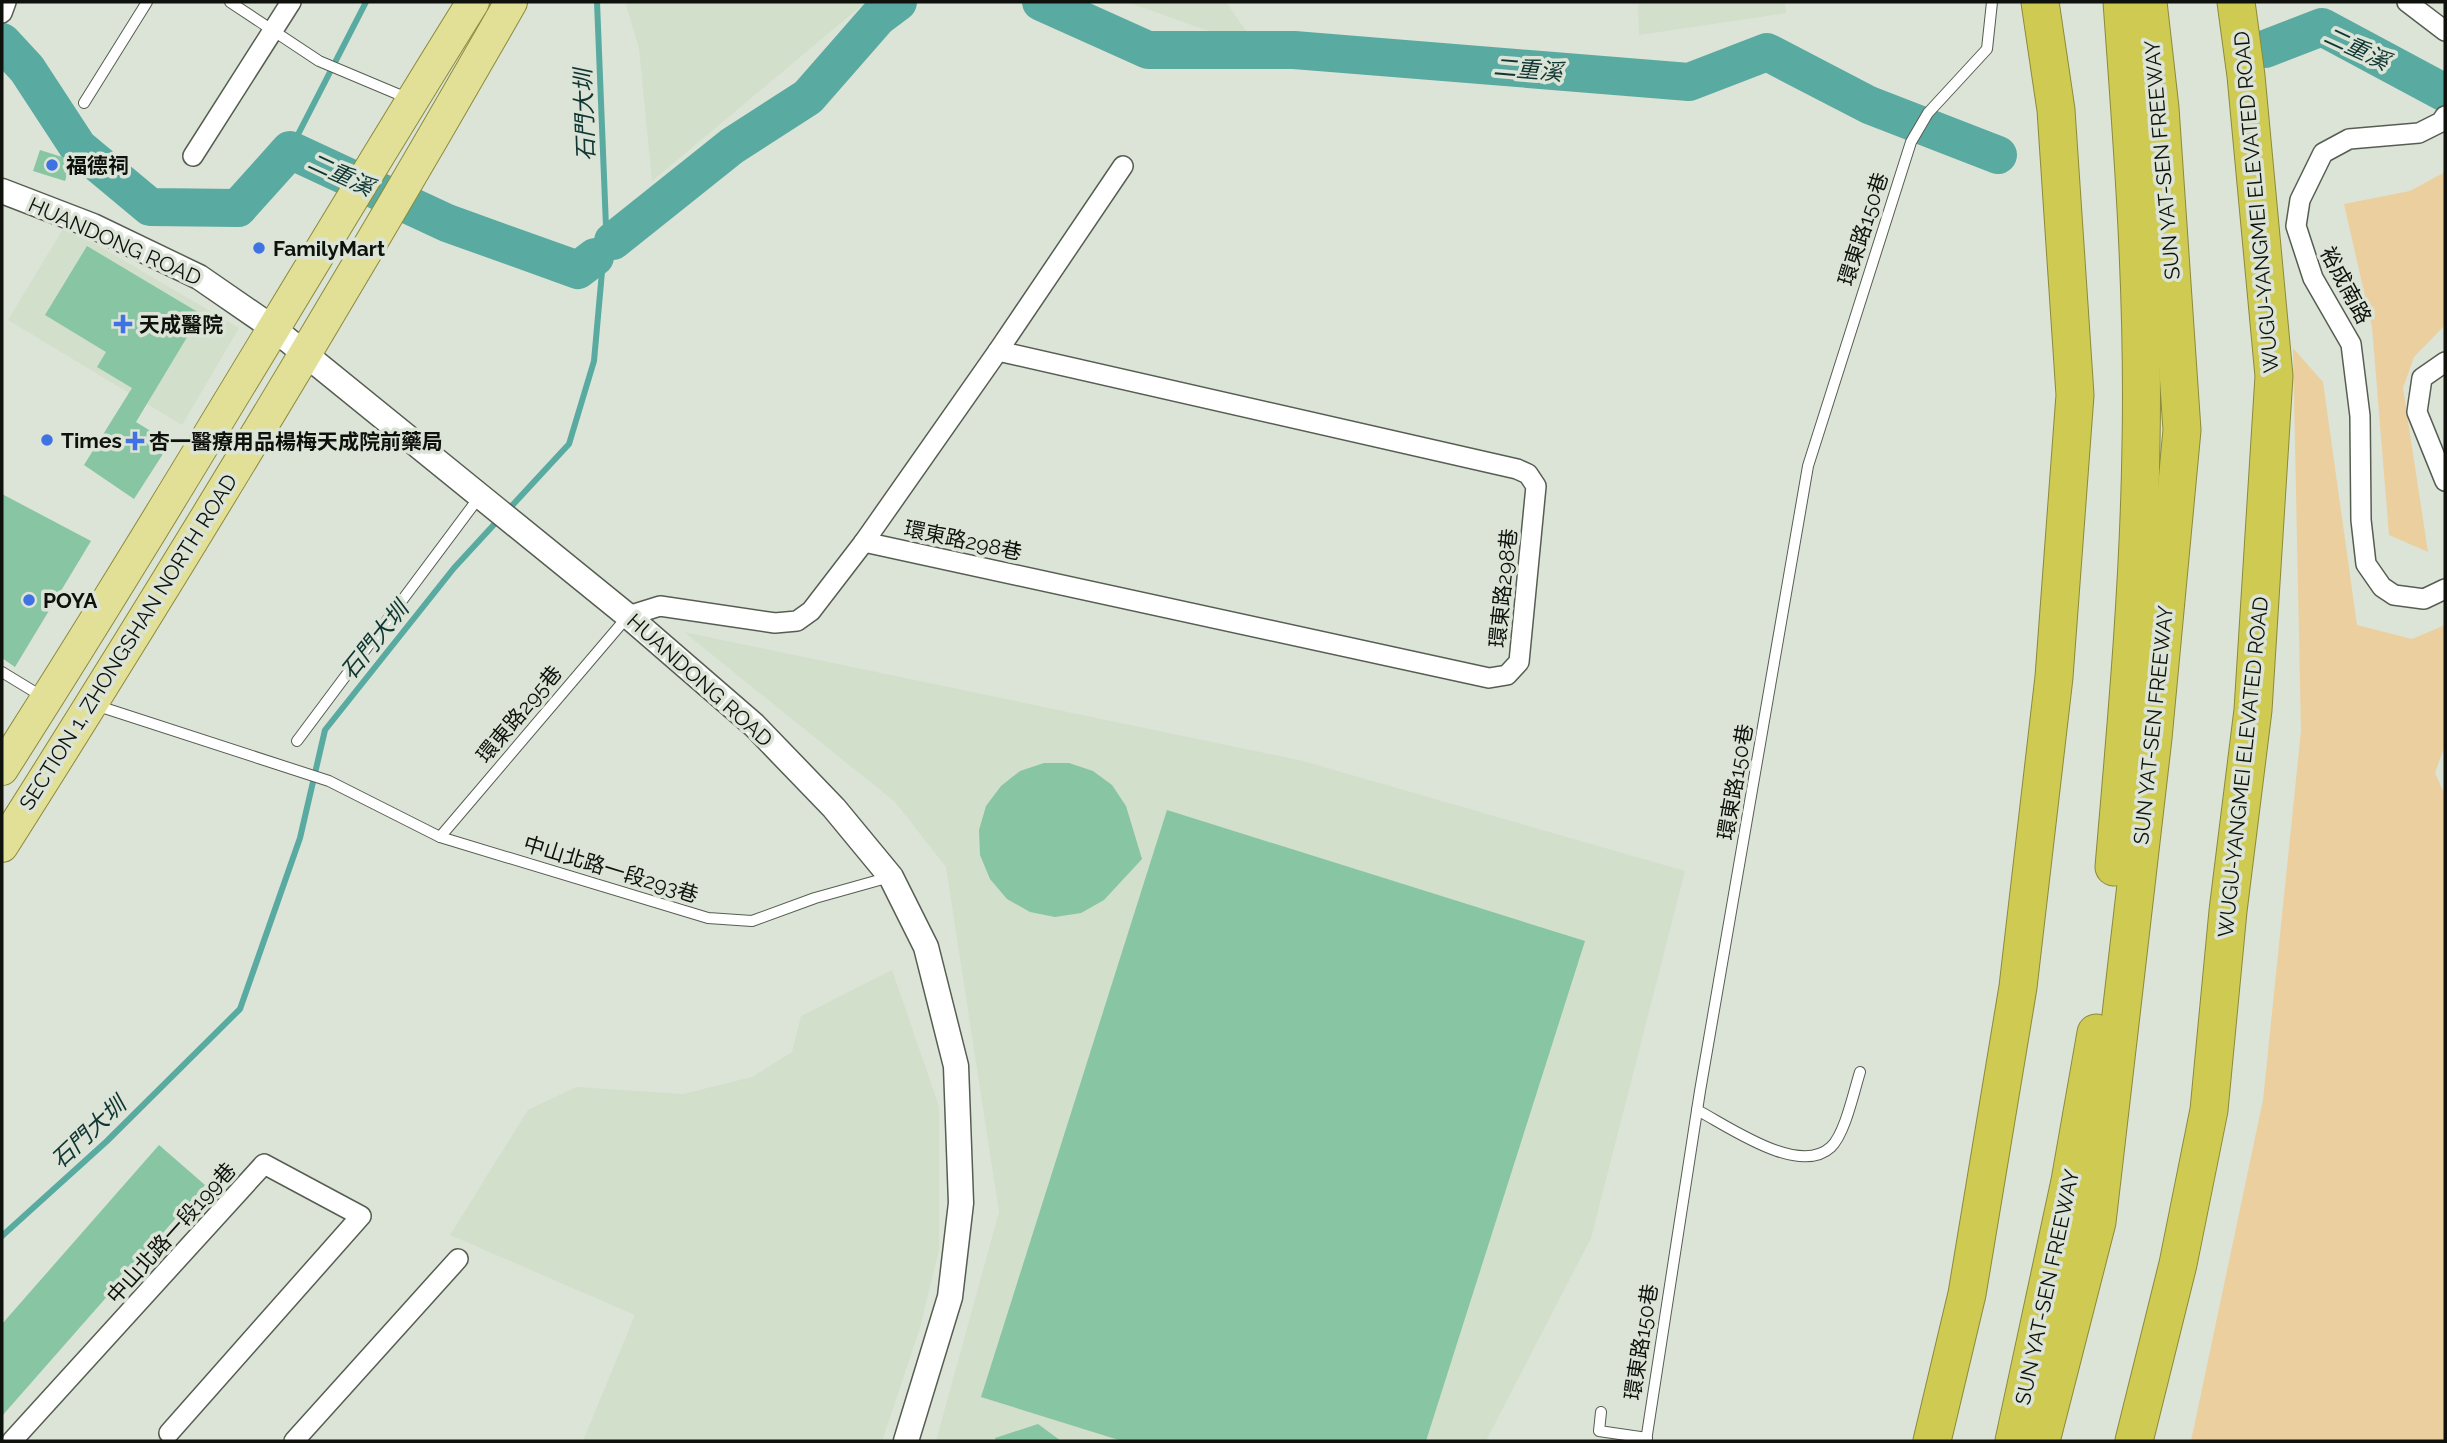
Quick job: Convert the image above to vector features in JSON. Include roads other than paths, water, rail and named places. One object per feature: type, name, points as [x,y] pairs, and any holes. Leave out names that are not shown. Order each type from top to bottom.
[{"type":"highway","points":[[1932,1441],[1967,1294],[2018,987],[2054,677],[2075,395],[2056,110],[2040,2]]},
{"type":"highway","name":"SUN YAT-SEN FREEWAY","points":[[2014,1441],[2070,1181],[2104,988],[2127,711],[2141,446],[2139,232],[2122,2]]},
{"type":"highway","name":"SUN YAT-SEN FREEWAY","points":[[2041,1441],[2097,1222],[2153,738],[2182,430],[2160,108],[2148,2]]},
{"type":"highway","name":"WUGU-YANGMEI ELEVATED ROAD","points":[[2134,1441],[2178,1264],[2209,1110],[2228,911],[2253,710],[2274,376],[2246,76],[2236,2]]},
{"type":"main road","points":[[412,100],[473,2]]},
{"type":"main road","name":"SECTION 1, ZHONGSHAN NORTH ROAD","points":[[2,846],[92,704],[414,172],[511,2]]},
{"type":"main road","name":"SECTION 1, ZHONGSHAN NORTH ROAD","points":[[2,769],[209,439],[349,201],[412,100]]},
{"type":"street","points":[[2,13],[6,2]]},
{"type":"street","points":[[193,156],[291,2]]},
{"type":"street","points":[[2407,2],[2445,31]]},
{"type":"street","name":"裕成南路","points":[[2445,117],[2441,122],[2419,133],[2349,139],[2323,153],[2300,200],[2296,226],[2313,278],[2351,344],[2360,416],[2361,520],[2367,564],[2382,587],[2394,595],[2424,599],[2445,589]]},
{"type":"street","name":"環東路298巷","points":[[628,616],[660,606],[775,623],[797,621],[811,611],[864,542],[998,351],[1123,166]]},
{"type":"street","name":"HUANDONG ROAD","points":[[2,191],[93,226],[199,277],[273,328],[628,616],[754,725],[834,808],[891,877],[926,947],[956,1066],[960,1189],[950,1297],[906,1441]]},
{"type":"street","name":"環東路298巷","points":[[864,542],[1489,678],[1507,675],[1519,662],[1536,486],[1528,474],[1517,469],[998,351]]},
{"type":"street","points":[[2445,362],[2423,378],[2417,412],[2445,481]]},
{"type":"street","name":"中山北路一段199巷","points":[[12,1441],[264,1164],[361,1216],[169,1433]]},
{"type":"street","points":[[294,1441],[458,1259]]},
{"type":"lane","points":[[84,103],[147,2]]},
{"type":"lane","points":[[230,2],[319,61],[412,100]]},
{"type":"lane","name":"環東路150巷","points":[[1646,1440],[1697,1110],[1808,466],[1911,142],[1928,113],[1987,49],[1992,2]]},
{"type":"lane","points":[[298,741],[486,500]]},
{"type":"lane","name":"環東路295巷","points":[[440,837],[628,616]]},
{"type":"lane","points":[[2,672],[47,699]]},
{"type":"lane","name":"中山北路一段293巷","points":[[92,704],[293,767],[329,781],[440,837],[708,918],[752,921],[815,898],[891,877]]},
{"type":"lane","points":[[1697,1110],[1781,1155],[1807,1156],[1830,1148],[1840,1132],[1860,1072]]},
{"type":"lane","points":[[1601,1412],[1599,1431],[1646,1440]]},
{"type":"waterway","points":[[290,150],[366,2]]},
{"type":"waterway","name":"石門大圳","points":[[508,510],[569,444],[594,361],[606,227],[597,2]]},
{"type":"waterway","name":"二重溪","points":[[613,241],[732,146],[808,97],[878,17],[898,2]]},
{"type":"waterway","name":"二重溪","points":[[1041,2],[1148,50],[1294,50],[1689,82],[1767,52],[1869,105],[1998,155]]},
{"type":"waterway","name":"二重溪","points":[[2265,49],[2322,27],[2445,93]]},
{"type":"waterway","name":"二重溪","points":[[2,42],[27,69],[78,147],[150,207],[238,208],[290,150],[447,223],[578,270],[595,257]]},
{"type":"waterway","name":"石門大圳","points":[[2,1236],[107,1141],[240,1009],[300,838],[325,730],[454,568],[500,518]]},
{"type":"place","name":"福德祠","points":[[52,165]]},
{"type":"place","name":"FamilyMart","points":[[259,248]]},
{"type":"place","name":"天成醫院","points":[[123,324]]},
{"type":"place","name":"Times","points":[[47,440]]},
{"type":"place","name":"杏一醫療用品楊梅天成院前藥局","points":[[135,441]]},
{"type":"place","name":"POYA","points":[[29,600]]}]
